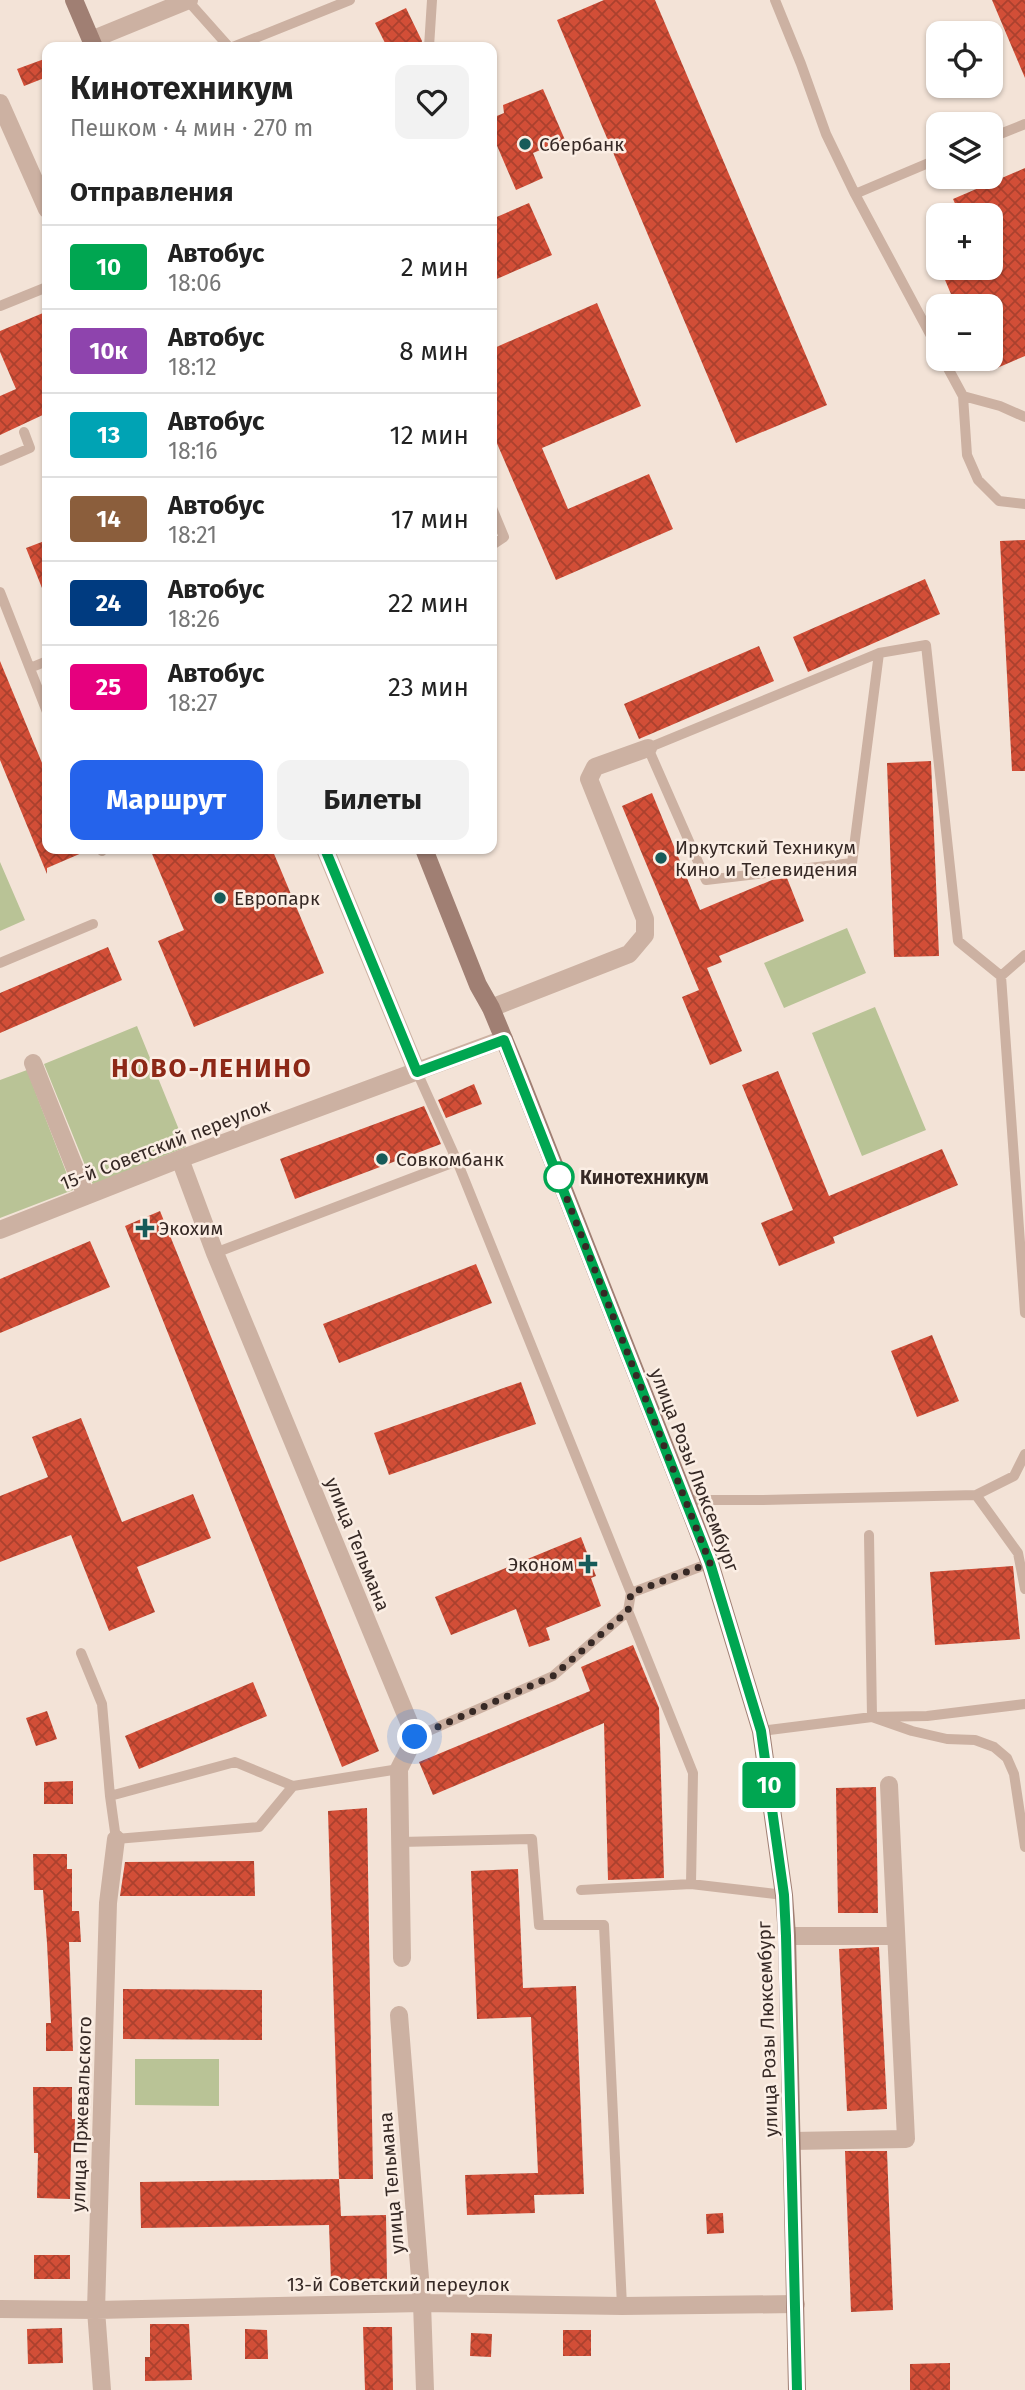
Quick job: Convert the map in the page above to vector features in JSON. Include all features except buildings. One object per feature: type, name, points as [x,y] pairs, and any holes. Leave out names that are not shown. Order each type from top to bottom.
[{"type":"main road","points":[[74,0],[91,42]]},
{"type":"main road","name":"улица Розы Люксембург","points":[[426,854],[478,985],[504,1040],[686,1500],[710,1563],[761,1731],[784,1895],[797,2390]]},
{"type":"street","points":[[96,42],[188,0]]},
{"type":"street","points":[[0,103],[42,198]]},
{"type":"street","points":[[491,1008],[629,954],[645,936],[645,919],[589,779],[595,766],[648,748]]},
{"type":"street","points":[[327,854],[417,1072]]},
{"type":"street","name":"15-й Советский переулок","points":[[0,1230],[180,1159],[504,1040]]},
{"type":"street","points":[[33,1063],[86,1196]]},
{"type":"street","name":"улица Тельмана","points":[[180,1159],[215,1253],[415,1737]]},
{"type":"street","points":[[401,1958],[399,1769],[415,1737]]},
{"type":"street","points":[[792,2141],[906,2139],[889,1785]]},
{"type":"street","name":"улица Пржевальского","points":[[102,2390],[96,2310],[108,1903],[116,1839]]},
{"type":"street","points":[[786,1936],[896,1936]]},
{"type":"street","name":"улица Тельмана","points":[[399,2015],[422,2303],[425,2390]]},
{"type":"street","name":"13-й Советский переулок","points":[[0,2309],[96,2310],[422,2303],[622,2306],[796,2304]]},
{"type":"lane","points":[[188,0],[226,42]]},
{"type":"lane","points":[[244,42],[350,0]]},
{"type":"lane","points":[[429,42],[432,0]]},
{"type":"lane","points":[[775,0],[802,64],[826,134],[926,327]]},
{"type":"lane","points":[[1003,133],[1025,124]]},
{"type":"lane","points":[[855,194],[926,164]]},
{"type":"lane","points":[[0,306],[42,289]]},
{"type":"lane","points":[[949,371],[963,396],[967,455],[978,480],[999,501],[1025,504]]},
{"type":"lane","points":[[963,396],[1000,406],[1025,417]]},
{"type":"lane","points":[[0,460],[30,448],[24,432]]},
{"type":"lane","points":[[497,520],[504,537],[497,542]]},
{"type":"lane","points":[[0,592],[42,699]]},
{"type":"lane","points":[[879,653],[852,863],[706,880],[648,748],[879,653],[926,645],[958,941],[1001,976],[1025,1313]]},
{"type":"lane","points":[[30,668],[42,663]]},
{"type":"lane","points":[[0,963],[93,924]]},
{"type":"lane","points":[[1001,976],[1025,956]]},
{"type":"lane","points":[[417,1072],[457,1161],[631,1593],[628,1611],[693,1773],[691,1884]]},
{"type":"lane","points":[[215,1253],[457,1161]]},
{"type":"lane","points":[[686,1500],[975,1495],[1014,1476],[1025,1454]]},
{"type":"lane","points":[[975,1495],[1018,1553],[1025,1589]]},
{"type":"lane","points":[[869,1535],[872,1717]]},
{"type":"lane","points":[[631,1593],[710,1563]]},
{"type":"lane","points":[[415,1737],[553,1676],[628,1611]]},
{"type":"lane","points":[[81,1653],[102,1704],[116,1839],[259,1827],[293,1786]]},
{"type":"lane","points":[[761,1731],[872,1717],[927,1716],[1025,1704]]},
{"type":"lane","points":[[872,1717],[947,1740],[975,1740],[994,1747],[1007,1758],[1014,1774],[1025,1847]]},
{"type":"lane","points":[[110,1797],[235,1762],[293,1786],[399,1769]]},
{"type":"lane","points":[[400,1842],[532,1839],[539,1925],[604,1925],[622,2306]]},
{"type":"lane","points":[[581,1890],[691,1884],[784,1895]]},
{"type":"green space","points":[[0,862],[25,920],[0,931]]},
{"type":"green space","points":[[847,928],[866,973],[784,1008],[764,963]]},
{"type":"green space","points":[[875,1007],[926,1130],[862,1156],[812,1033]]},
{"type":"green space","points":[[137,1026],[186,1147],[93,1185],[44,1064]]},
{"type":"green space","points":[[27,1070],[73,1190],[0,1218],[0,1080]]},
{"type":"green space","points":[[135,2059],[219,2059],[219,2106],[135,2105]]},
{"type":"bus line","name":"10","points":[[327,854],[417,1072],[504,1040],[710,1563],[761,1731],[784,1895],[797,2390]]},
{"type":"place","name":"Сбербанк","points":[[525,144]]},
{"type":"place","name":"Иркутский Техникум Кино и Телевидения","points":[[661,858]]},
{"type":"place","name":"Европарк","points":[[220,898]]},
{"type":"place","name":"Совкомбанк","points":[[382,1159]]},
{"type":"place","name":"Кинотехникум","points":[[559,1177]]},
{"type":"place","name":"Экохим","points":[[145,1228]]},
{"type":"place","name":"Эконом","points":[[588,1564]]},
{"type":"district","name":"НОВО-ЛЕНИНО","points":[[212,1068]]},
{"type":"route","points":[[415,1737],[553,1676],[628,1611],[631,1593],[710,1563],[556,1171],[559,1177]]}]
